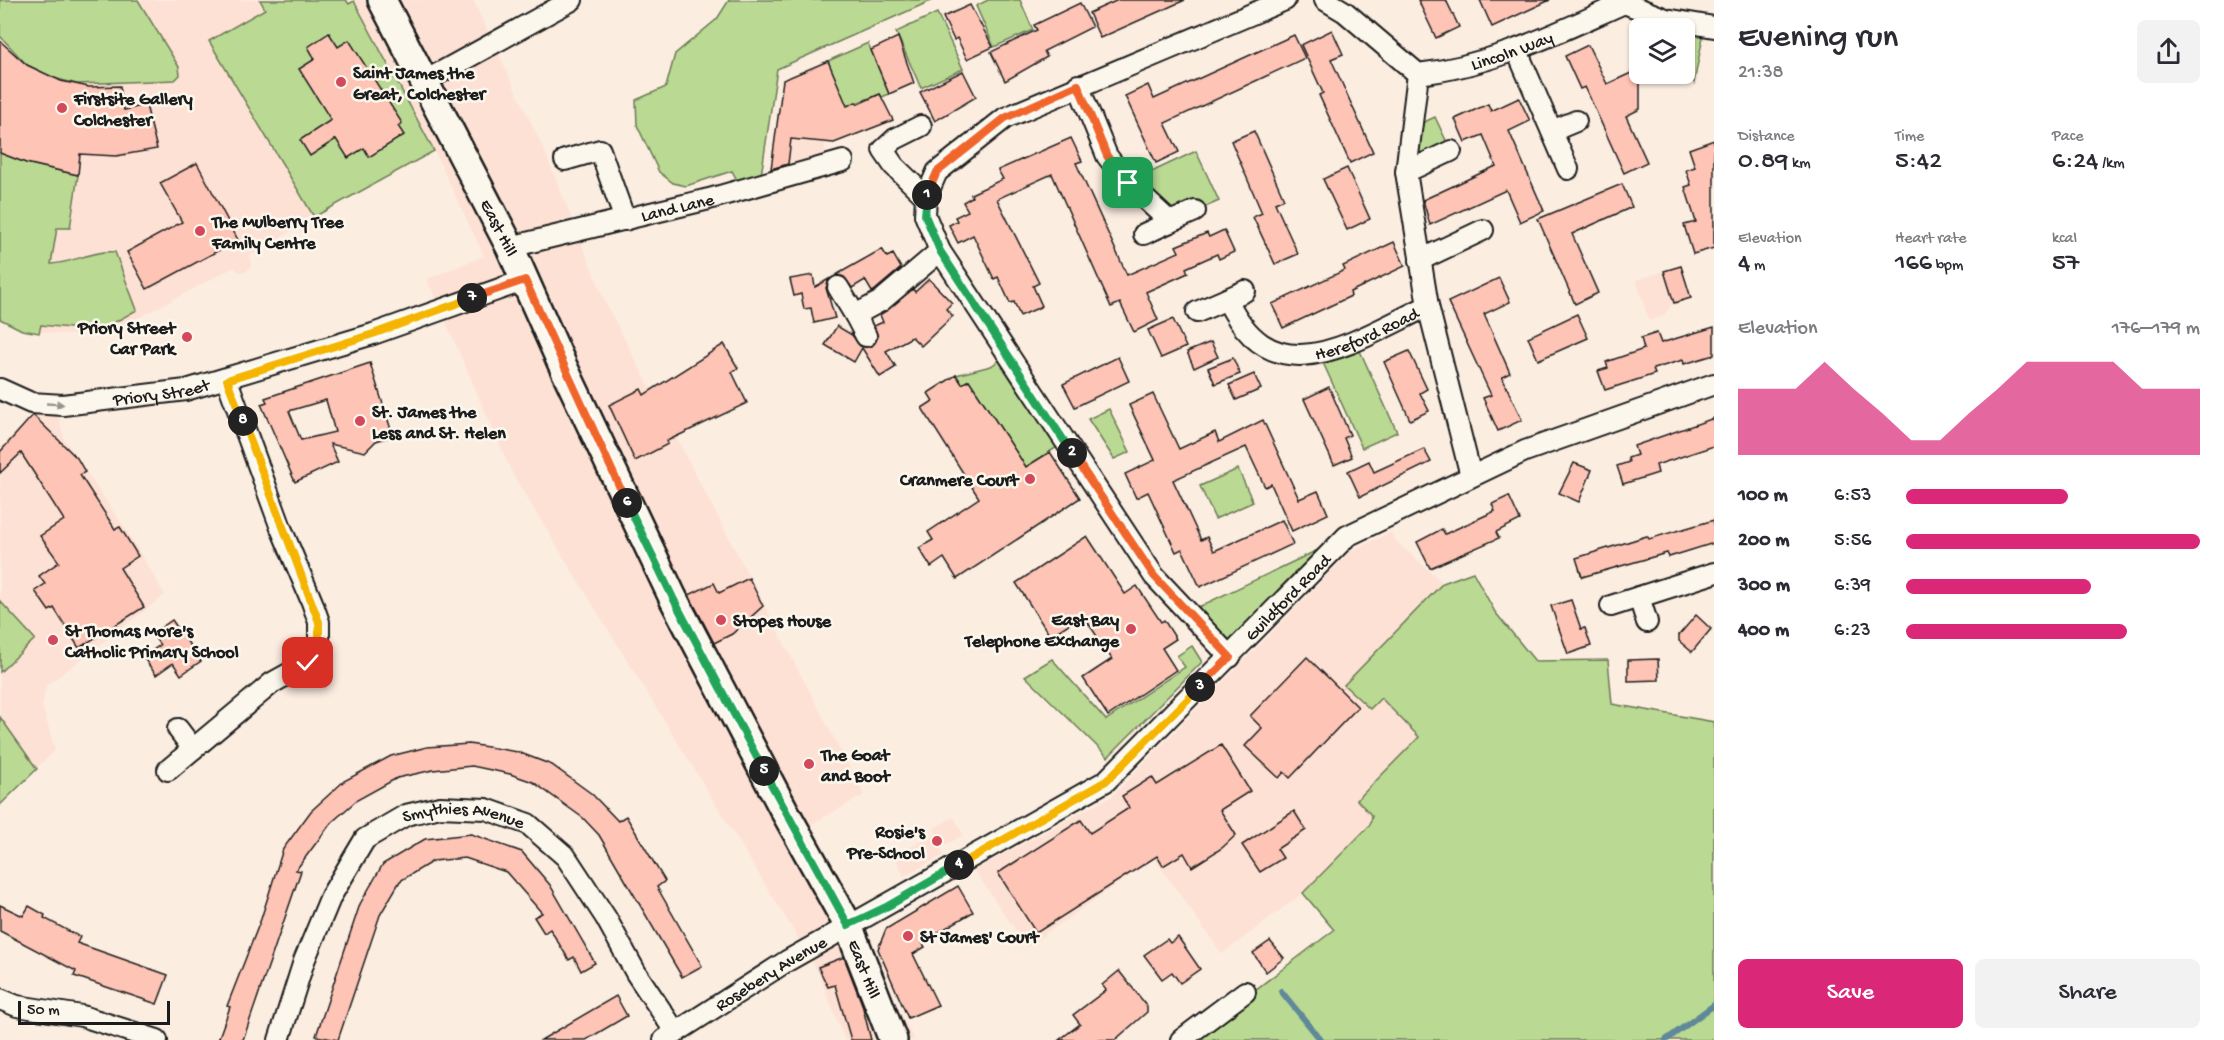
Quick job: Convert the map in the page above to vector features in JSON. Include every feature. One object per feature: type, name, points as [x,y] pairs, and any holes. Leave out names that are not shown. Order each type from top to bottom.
[{"type":"street","name":"East Hill","points":[[382,0],[510,247],[562,364],[673,598],[784,810],[848,925],[893,1040]]},
{"type":"street","points":[[425,81],[572,0]]},
{"type":"street","points":[[1230,657],[1154,576],[940,251],[925,215],[926,197],[937,172],[1005,118],[1078,85],[1285,0]]},
{"type":"street","points":[[1325,0],[1345,12],[1418,74],[1406,172],[1428,306]]},
{"type":"street","name":"Lincoln Way","points":[[1418,74],[1457,70],[1517,51],[1623,2],[1666,19],[1714,27]]},
{"type":"street","points":[[1517,51],[1568,169]]},
{"type":"street","points":[[1078,85],[1107,156],[1128,183],[1170,222]]},
{"type":"street","points":[[1551,131],[1576,121]]},
{"type":"street","points":[[921,126],[895,139],[883,150],[894,166],[926,197]]},
{"type":"street","points":[[565,160],[600,150],[625,220]]},
{"type":"street","points":[[1406,172],[1451,151]]},
{"type":"street","name":"Land Lane","points":[[510,247],[625,220],[843,161]]},
{"type":"street","points":[[1144,234],[1196,211]]},
{"type":"street","points":[[1420,260],[1483,231]]},
{"type":"street","points":[[855,315],[881,301],[940,251]]},
{"type":"street","name":"Priory Street","points":[[0,389],[31,403],[63,405],[153,396],[227,380],[373,334],[525,280]]},
{"type":"street","points":[[838,287],[866,336]]},
{"type":"street","points":[[1197,312],[1245,291]]},
{"type":"street","name":"Hereford Road","points":[[1227,299],[1237,320],[1255,341],[1272,352],[1291,356],[1319,354],[1428,306],[1471,476]]},
{"type":"street","points":[[168,770],[272,683],[308,663],[319,641],[319,622],[312,602],[281,528],[227,380]]},
{"type":"street","name":"Guildford Road","points":[[848,925],[882,909],[1106,781],[1347,536],[1525,451],[1714,384]]},
{"type":"street","points":[[1611,606],[1714,573]]},
{"type":"street","points":[[1639,597],[1647,622]]},
{"type":"street","points":[[178,729],[193,748]]},
{"type":"street","name":"Smythies Avenue","points":[[279,1040],[304,961],[331,896],[365,839],[406,815],[440,807],[486,809],[528,824],[566,856],[606,918],[670,1036]]},
{"type":"street","name":"Rosebery Avenue","points":[[670,1036],[729,996],[848,925]]},
{"type":"street","points":[[1181,1040],[1245,992]]},
{"type":"street","points":[[0,999],[17,1006],[82,1016],[157,1040]]},
{"type":"shaded area","points":[[0,0],[473,0],[544,150],[606,304],[864,795],[808,826],[914,1040],[845,1040],[817,970],[513,475],[427,279],[484,256],[434,151],[314,217],[250,256],[251,266],[246,272],[239,272],[234,267],[101,338],[22,330],[0,319]]},
{"type":"shaded area","points":[[828,61],[836,78],[831,80],[824,160],[770,178],[783,80]]},
{"type":"shaded area","points":[[1681,266],[1691,298],[1672,304],[1664,316],[1649,321],[1636,280]]},
{"type":"shaded area","name":"St Thomas More's Catholic Primary School","points":[[33,415],[59,417],[64,439],[128,533],[165,595],[46,686],[42,706],[55,750],[0,805],[0,448]]},
{"type":"shaded area","points":[[1391,532],[1397,542],[1443,583],[1473,572],[1495,612],[1535,661],[1608,660],[1612,704],[1714,722],[1280,970],[1334,930],[1303,893],[1222,954],[1154,858],[1027,947],[974,870],[1112,796],[1351,551]]},
{"type":"shaded area","name":"Rosie's Pre-School","points":[[954,817],[963,835],[940,848],[944,855],[904,876],[894,856],[936,834],[934,828]]},
{"type":"green space","points":[[0,0],[138,0],[179,67],[180,75],[175,80],[77,84],[50,77],[27,65],[0,36]]},
{"type":"green space","points":[[260,0],[346,0],[349,4],[354,1],[434,151],[314,217],[209,41],[265,9]]},
{"type":"green space","points":[[729,0],[933,0],[777,69],[761,176],[745,183],[737,180],[732,171],[686,186],[673,183],[659,172],[637,125],[636,100],[666,87],[675,54],[717,19]]},
{"type":"green space","points":[[988,0],[1020,0],[1033,30],[994,47],[976,6]]},
{"type":"green space","points":[[937,13],[963,69],[921,88],[896,32]]},
{"type":"green space","points":[[1705,26],[1695,78],[1695,27]]},
{"type":"green space","points":[[868,43],[889,94],[882,97],[880,94],[835,111],[831,80],[835,78],[828,61]]},
{"type":"green space","points":[[1435,117],[1451,151],[1406,172],[1411,128]]},
{"type":"green space","points":[[1196,151],[1219,201],[1170,222],[1128,183]]},
{"type":"green space","points":[[0,153],[26,163],[78,175],[70,228],[57,228],[51,264],[99,253],[115,252],[137,310],[99,331],[41,325],[39,333],[22,330],[0,319]]},
{"type":"green space","points":[[1355,340],[1397,432],[1362,448],[1319,354]]},
{"type":"green space","points":[[1007,355],[1065,442],[1026,467],[969,380],[962,384],[956,375],[991,366]]},
{"type":"green space","points":[[1109,409],[1130,452],[1114,459],[1088,419]]},
{"type":"green space","points":[[1238,469],[1253,502],[1215,519],[1200,486]]},
{"type":"green space","points":[[1347,536],[1230,657],[1188,612]]},
{"type":"green space","points":[[1473,572],[1495,612],[1535,661],[1608,660],[1612,704],[1714,722],[1714,1040],[1189,1040],[1334,930],[1303,893],[1370,825],[1372,816],[1357,800],[1419,737],[1381,698],[1370,709],[1344,685],[1443,583]]},
{"type":"green space","points":[[0,601],[35,639],[0,672]]},
{"type":"green space","points":[[1192,646],[1202,662],[1108,757],[1025,676],[1052,659],[1106,720],[1185,667],[1177,656]]},
{"type":"green space","points":[[0,717],[37,769],[0,805]]},
{"type":"building","points":[[1118,0],[1185,0],[1100,38],[1089,13]]},
{"type":"building","points":[[1418,0],[1446,0],[1459,27],[1436,38]]},
{"type":"building","points":[[1480,0],[1550,0],[1492,27]]},
{"type":"building","points":[[1080,3],[1092,27],[1044,51],[1047,57],[1005,81],[991,52],[1037,30],[1034,25]]},
{"type":"building","points":[[970,5],[993,47],[967,59],[957,38],[954,40],[943,17]]},
{"type":"building","points":[[1332,30],[1343,54],[1331,59],[1373,152],[1350,163],[1319,95],[1323,93],[1301,45]]},
{"type":"building","name":"Saint James the Great, Colchester","points":[[329,33],[338,47],[349,40],[402,123],[398,126],[404,135],[369,157],[364,148],[348,158],[336,139],[310,156],[300,140],[331,120],[299,69],[315,59],[308,47]]},
{"type":"building","points":[[1294,35],[1305,58],[1165,123],[1179,152],[1156,163],[1125,96],[1148,85],[1154,99]]},
{"type":"building","points":[[898,37],[914,83],[889,94],[871,50]]},
{"type":"building","name":"Firstsite Gallery Colchester","points":[[0,41],[27,65],[61,81],[89,87],[120,86],[124,110],[146,105],[157,149],[116,156],[80,154],[78,175],[26,163],[0,153]]},
{"type":"building","points":[[1588,45],[1607,84],[1629,74],[1629,84],[1640,84],[1640,109],[1626,116],[1647,162],[1624,173],[1585,87],[1580,89],[1565,56]]},
{"type":"building","points":[[828,61],[847,106],[856,102],[858,104],[880,94],[893,120],[834,143],[791,139],[788,164],[771,169],[783,80]]},
{"type":"building","points":[[963,71],[976,97],[935,121],[920,92]]},
{"type":"building","points":[[1519,98],[1530,121],[1509,131],[1544,211],[1520,222],[1506,190],[1430,225],[1423,200],[1496,166],[1483,135],[1465,142],[1455,119],[1488,104],[1491,111]]},
{"type":"building","points":[[1254,131],[1284,199],[1275,203],[1298,254],[1275,264],[1253,217],[1262,213],[1231,141]]},
{"type":"building","points":[[1071,138],[1082,161],[1076,163],[1127,275],[1179,252],[1176,246],[1207,233],[1209,237],[1224,230],[1234,252],[1219,259],[1217,254],[1186,268],[1188,273],[1146,292],[1158,320],[1134,332],[1120,303],[1111,307],[1052,174],[997,199],[1039,283],[1033,286],[1042,306],[1038,308],[1020,316],[1014,302],[1010,303],[998,277],[994,279],[973,235],[958,243],[949,225],[957,221],[955,217],[968,211],[963,202],[972,197],[971,194],[1003,179],[998,170]]},
{"type":"building","points":[[1714,140],[1714,248],[1693,254],[1684,225],[1696,222],[1685,187],[1691,185],[1686,170],[1695,167],[1689,149]]},
{"type":"building","name":"The Mulberry Tree Family Centre","points":[[197,163],[238,240],[147,289],[127,252],[182,222],[160,183]]},
{"type":"building","points":[[1347,168],[1370,219],[1347,230],[1323,179]]},
{"type":"building","points":[[1622,184],[1632,207],[1572,234],[1598,293],[1575,304],[1538,219]]},
{"type":"building","points":[[1394,242],[1405,266],[1350,292],[1351,296],[1283,328],[1272,304],[1345,270],[1343,266]]},
{"type":"building","points":[[882,249],[887,257],[893,254],[901,268],[874,291],[872,292],[865,280],[852,288],[844,277],[836,275]]},
{"type":"building","points":[[1681,266],[1691,298],[1674,303],[1664,271]]},
{"type":"building","points":[[813,275],[815,287],[829,279],[826,288],[835,318],[814,323],[811,308],[804,309],[801,294],[794,296],[790,279]]},
{"type":"building","points":[[1499,278],[1510,302],[1484,314],[1510,373],[1502,377],[1522,420],[1498,431],[1483,398],[1491,395],[1448,302]]},
{"type":"building","points":[[929,279],[952,303],[946,309],[953,316],[921,346],[912,337],[886,351],[896,367],[880,377],[862,348],[854,362],[825,345],[837,326],[852,335],[860,346],[872,346],[878,337],[874,326],[883,322],[880,315],[913,289],[915,292]]},
{"type":"building","points":[[1577,314],[1588,338],[1538,360],[1528,337]]},
{"type":"building","points":[[1173,319],[1186,347],[1161,358],[1148,330]]},
{"type":"building","points":[[1714,327],[1714,355],[1684,364],[1683,360],[1653,369],[1655,374],[1605,390],[1598,371],[1608,368],[1606,362],[1644,349],[1641,338],[1657,333],[1661,343]]},
{"type":"building","points":[[1211,342],[1218,357],[1194,368],[1187,352]]},
{"type":"building","points":[[724,344],[738,368],[732,372],[747,403],[667,441],[668,444],[635,461],[609,405],[641,389],[644,395]]},
{"type":"building","points":[[1409,351],[1427,389],[1420,393],[1429,411],[1410,420],[1384,362]]},
{"type":"building","points":[[1118,357],[1129,381],[1075,407],[1063,384]]},
{"type":"building","points":[[1233,358],[1240,374],[1215,384],[1208,368]]},
{"type":"building","name":"St. James the Less and St. Helen","points":[[370,363],[393,436],[376,441],[365,452],[330,444],[338,462],[295,482],[261,404],[267,402],[265,398]],"holes":[[[326,400],[335,432],[301,440],[289,411]]]},
{"type":"building","points":[[1254,374],[1261,389],[1236,400],[1229,385]]},
{"type":"building","name":"Cranmere Court","points":[[956,375],[962,384],[969,380],[1026,467],[1050,452],[1080,498],[957,579],[944,558],[931,567],[919,548],[933,540],[928,532],[979,498],[922,408],[933,401],[928,393]]},
{"type":"building","points":[[1329,387],[1350,435],[1344,438],[1352,457],[1334,465],[1304,399]]},
{"type":"building","points":[[1153,394],[1179,449],[1215,432],[1219,442],[1263,420],[1299,499],[1318,491],[1328,514],[1292,531],[1271,484],[1265,487],[1246,447],[1173,480],[1201,540],[1207,537],[1214,551],[1282,520],[1293,544],[1200,587],[1182,549],[1176,552],[1148,492],[1136,498],[1125,474],[1155,460],[1129,405]]},
{"type":"building","points":[[33,415],[77,458],[85,472],[80,475],[115,529],[120,527],[138,556],[120,568],[144,607],[79,648],[54,608],[49,611],[35,591],[45,584],[39,576],[59,562],[40,536],[64,520],[21,453],[0,473],[0,452]]},
{"type":"building","points":[[1714,418],[1714,446],[1656,465],[1658,473],[1623,484],[1617,466],[1629,462],[1628,458],[1637,455],[1634,446]]},
{"type":"building","points":[[1424,449],[1431,462],[1360,497],[1348,471],[1369,461],[1374,472]]},
{"type":"building","points":[[1574,463],[1592,470],[1579,502],[1559,493]]},
{"type":"building","points":[[1509,496],[1520,520],[1496,532],[1499,538],[1430,568],[1417,542],[1442,529],[1445,534],[1495,511],[1492,504]]},
{"type":"building","points":[[1714,520],[1714,543],[1669,557],[1667,553],[1582,577],[1576,558],[1647,536],[1649,539]]},
{"type":"building","name":"East Bay Telephone Exchange","points":[[1087,536],[1125,594],[1137,586],[1161,622],[1164,620],[1176,639],[1162,648],[1176,670],[1108,716],[1083,678],[1112,659],[1083,615],[1050,636],[1016,583]]},
{"type":"building","name":"Stopes House","points":[[749,578],[763,606],[732,634],[714,643],[689,595],[714,583],[719,593]]},
{"type":"building","points":[[1571,600],[1581,629],[1585,628],[1591,646],[1568,654],[1551,606]]},
{"type":"building","points":[[1696,615],[1711,629],[1692,652],[1679,641],[1679,635]]},
{"type":"building","points":[[172,620],[201,661],[181,675],[173,663],[156,675],[143,657],[160,645],[152,634]]},
{"type":"building","points":[[1307,657],[1358,707],[1290,778],[1284,772],[1279,778],[1245,746],[1262,728],[1250,716]]},
{"type":"building","points":[[1658,659],[1659,680],[1628,681],[1628,660]]},
{"type":"building","points":[[469,744],[518,752],[552,765],[592,794],[618,821],[626,816],[665,881],[657,887],[702,966],[682,977],[599,835],[583,818],[533,782],[510,774],[472,766],[433,770],[397,778],[357,800],[331,823],[296,870],[301,871],[243,1040],[218,1040],[230,1007],[227,1006],[261,919],[283,849],[311,811],[344,781],[391,756],[427,747]]},
{"type":"building","points":[[1221,745],[1250,791],[1220,810],[1236,835],[1222,848],[1192,867],[1184,853],[1163,866],[1157,856],[1036,933],[998,873],[1081,820],[1090,833],[1129,808],[1122,796],[1152,777],[1157,785]]},
{"type":"building","points":[[1294,811],[1306,830],[1277,849],[1283,858],[1260,872],[1242,845]]},
{"type":"building","points":[[471,834],[522,852],[550,885],[595,963],[581,971],[574,957],[569,960],[550,929],[544,933],[534,917],[542,913],[506,872],[465,858],[433,861],[400,881],[380,915],[338,1040],[316,1036],[360,904],[383,864],[425,839]]},
{"type":"building","name":"St James' Court","points":[[958,886],[973,912],[922,942],[925,947],[913,954],[938,1005],[908,1018],[878,949],[886,929]]},
{"type":"building","points":[[0,905],[23,916],[29,906],[45,915],[44,918],[80,937],[77,943],[168,975],[157,1004],[74,976],[76,971],[0,931]]},
{"type":"building","points":[[1178,937],[1200,969],[1180,983],[1172,972],[1162,979],[1144,955],[1167,939],[1170,943]]},
{"type":"building","points":[[1270,941],[1284,958],[1266,972],[1253,953]]},
{"type":"building","points":[[844,957],[862,1004],[871,1040],[851,1040],[835,985],[828,987],[818,967]]},
{"type":"building","points":[[1119,971],[1147,1006],[1147,1012],[1115,1040],[1059,1040],[1080,1024],[1073,1015],[1106,990],[1102,985]]},
{"type":"building","points":[[616,996],[627,1016],[586,1040],[541,1040]]},
{"type":"waterway","points":[[1281,991],[1321,1040]]},
{"type":"waterway","points":[[1666,1040],[1714,1005]]},
{"type":"place","name":"Saint James the Great, Colchester","points":[[341,82]]},
{"type":"place","name":"Firstsite Gallery Colchester","points":[[62,108]]},
{"type":"place","name":"The Mulberry Tree Family Centre","points":[[200,231]]},
{"type":"place","name":"Priory Street Car Park","points":[[187,337]]},
{"type":"place","name":"St. James the Less and St. Helen","points":[[360,421]]},
{"type":"place","name":"Cranmere Court","points":[[1030,479]]},
{"type":"place","name":"Stopes House","points":[[721,620]]},
{"type":"place","name":"East Bay Telephone Exchange","points":[[1131,629]]},
{"type":"place","name":"St Thomas More's Catholic Primary School","points":[[53,640]]},
{"type":"place","name":"The Goat and Boot","points":[[809,764]]},
{"type":"place","name":"Rosie's Pre-School","points":[[937,841]]},
{"type":"place","name":"St James' Court","points":[[908,936]]},
{"type":"route","points":[[308,663],[317,649],[319,622],[281,528],[227,380],[373,334],[525,280],[562,364],[673,598],[784,810],[848,925],[888,906],[1106,781],[1230,657],[1154,576],[940,251],[929,230],[925,215],[926,197],[937,172],[1005,118],[1078,85],[1107,156],[1128,183]]}]
